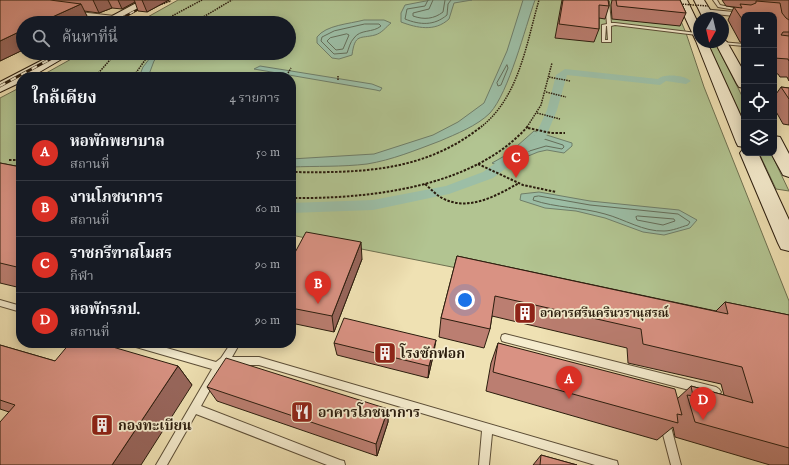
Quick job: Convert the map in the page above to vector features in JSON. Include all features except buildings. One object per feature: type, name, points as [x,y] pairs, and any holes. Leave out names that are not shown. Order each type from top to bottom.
[{"type":"main road","points":[[127,16],[157,1]]},
{"type":"main road","points":[[682,6],[705,9]]},
{"type":"main road","points":[[682,6],[693,27]]},
{"type":"main road","points":[[703,48],[741,135]]},
{"type":"main road","points":[[725,48],[741,78]]},
{"type":"main road","points":[[0,78],[34,60]]},
{"type":"main road","points":[[30,72],[53,60]]},
{"type":"main road","points":[[0,88],[16,80]]},
{"type":"main road","points":[[777,147],[789,171]]},
{"type":"main road","points":[[751,156],[780,204],[789,243]]},
{"type":"street","points":[[705,9],[741,12]]},
{"type":"street","points":[[58,11],[88,16]]},
{"type":"lane","points":[[715,0],[719,6],[742,12]]},
{"type":"lane","points":[[615,3],[607,1],[610,25],[677,32],[693,36]]},
{"type":"lane","points":[[729,43],[741,45]]},
{"type":"lane","points":[[0,303],[16,308]]},
{"type":"lane","points":[[505,338],[716,392]]},
{"type":"lane","points":[[156,348],[221,364],[259,361],[613,465]]},
{"type":"lane","points":[[161,465],[194,408],[232,348]]},
{"type":"lane","points":[[653,376],[657,391]]},
{"type":"lane","points":[[194,408],[340,465]]},
{"type":"lane","points":[[663,413],[676,465]]},
{"type":"lane","points":[[484,465],[487,428]]},
{"type":"path","points":[[172,16],[202,0]]},
{"type":"path","points":[[205,16],[232,0]]},
{"type":"path","points":[[296,172],[349,172],[376,170],[426,157],[451,147],[474,134],[503,106],[513,90],[539,0]]},
{"type":"path","points":[[157,1],[171,1]]},
{"type":"path","points":[[682,6],[705,9]]},
{"type":"path","points":[[99,72],[110,60]]},
{"type":"path","points":[[136,72],[144,60]]},
{"type":"path","points":[[296,198],[345,197],[383,193],[424,184],[478,164],[502,150],[528,128],[537,113],[546,92],[552,63]]},
{"type":"path","points":[[289,72],[291,68]]},
{"type":"path","points":[[338,76],[338,81]]},
{"type":"path","points":[[549,77],[570,81]]},
{"type":"path","points":[[546,92],[566,97]]},
{"type":"path","points":[[537,113],[560,118]]},
{"type":"path","points":[[528,128],[551,134],[565,133]]},
{"type":"path","points":[[9,160],[16,160]]},
{"type":"path","points":[[478,164],[519,183],[556,192]]},
{"type":"path","points":[[424,184],[440,196],[453,202],[464,204],[496,196],[519,183]]},
{"type":"shaded area","points":[[178,0],[672,0],[686,33],[704,87],[789,301],[789,334],[296,236],[296,72],[48,72],[69,60],[296,60],[296,16],[149,16]]},
{"type":"shaded area","points":[[709,48],[718,48],[741,94],[741,116]]},
{"type":"shaded area","points":[[16,90],[16,180],[0,177],[0,98]]},
{"type":"shaded area","points":[[760,156],[772,156],[789,191],[776,189]]},
{"type":"water","points":[[431,0],[472,0],[454,3],[449,19],[438,26],[426,28],[401,22],[401,13],[405,5]]},
{"type":"water","points":[[523,0],[535,0],[516,59],[504,90],[497,103],[485,118],[440,141],[386,160],[348,166],[296,167],[296,159],[374,154],[433,135],[458,122],[484,103],[507,51]]},
{"type":"water","points":[[364,20],[384,20],[391,23],[375,35],[359,38],[355,43],[352,55],[339,59],[332,58],[317,43],[317,37],[332,27]]},
{"type":"water","points":[[148,60],[155,60],[150,72],[141,72]]},
{"type":"water","points":[[260,66],[372,84],[382,88],[380,91],[296,76],[296,72],[271,72],[254,69]]},
{"type":"water","points":[[534,131],[572,143],[572,146],[564,153],[547,150],[521,159],[512,159],[501,167],[492,163],[508,154]]},
{"type":"water","points":[[539,192],[590,201],[679,210],[697,220],[690,228],[664,235],[643,232],[605,218],[576,211],[545,208],[520,200],[521,194]]},
{"type":"waterway","points":[[296,208],[373,205],[449,190],[488,175],[541,136],[552,110],[561,75],[565,72],[660,82],[664,78],[686,81]]},
{"type":"railway","points":[[125,16],[156,0]]},
{"type":"railway","points":[[26,72],[49,60]]},
{"type":"railway","points":[[0,86],[16,77]]},
{"type":"place","name":"ราชกรีฑาสโมสร","points":[[516,178]]},
{"type":"place","name":"งานโภชนาการ","points":[[318,304]]},
{"type":"place","name":"อาคารศรีนครินวรานุสรณ์","points":[[525,313]]},
{"type":"place","name":"โรงซักฟอก","points":[[385,353]]},
{"type":"place","name":"หอพักพยาบาล","points":[[569,399]]},
{"type":"place","name":"อาคารโภชนาการ","points":[[302,412]]},
{"type":"place","name":"หอพักรภป.","points":[[703,420]]},
{"type":"place","name":"กองทะเบียน","points":[[102,425]]}]
